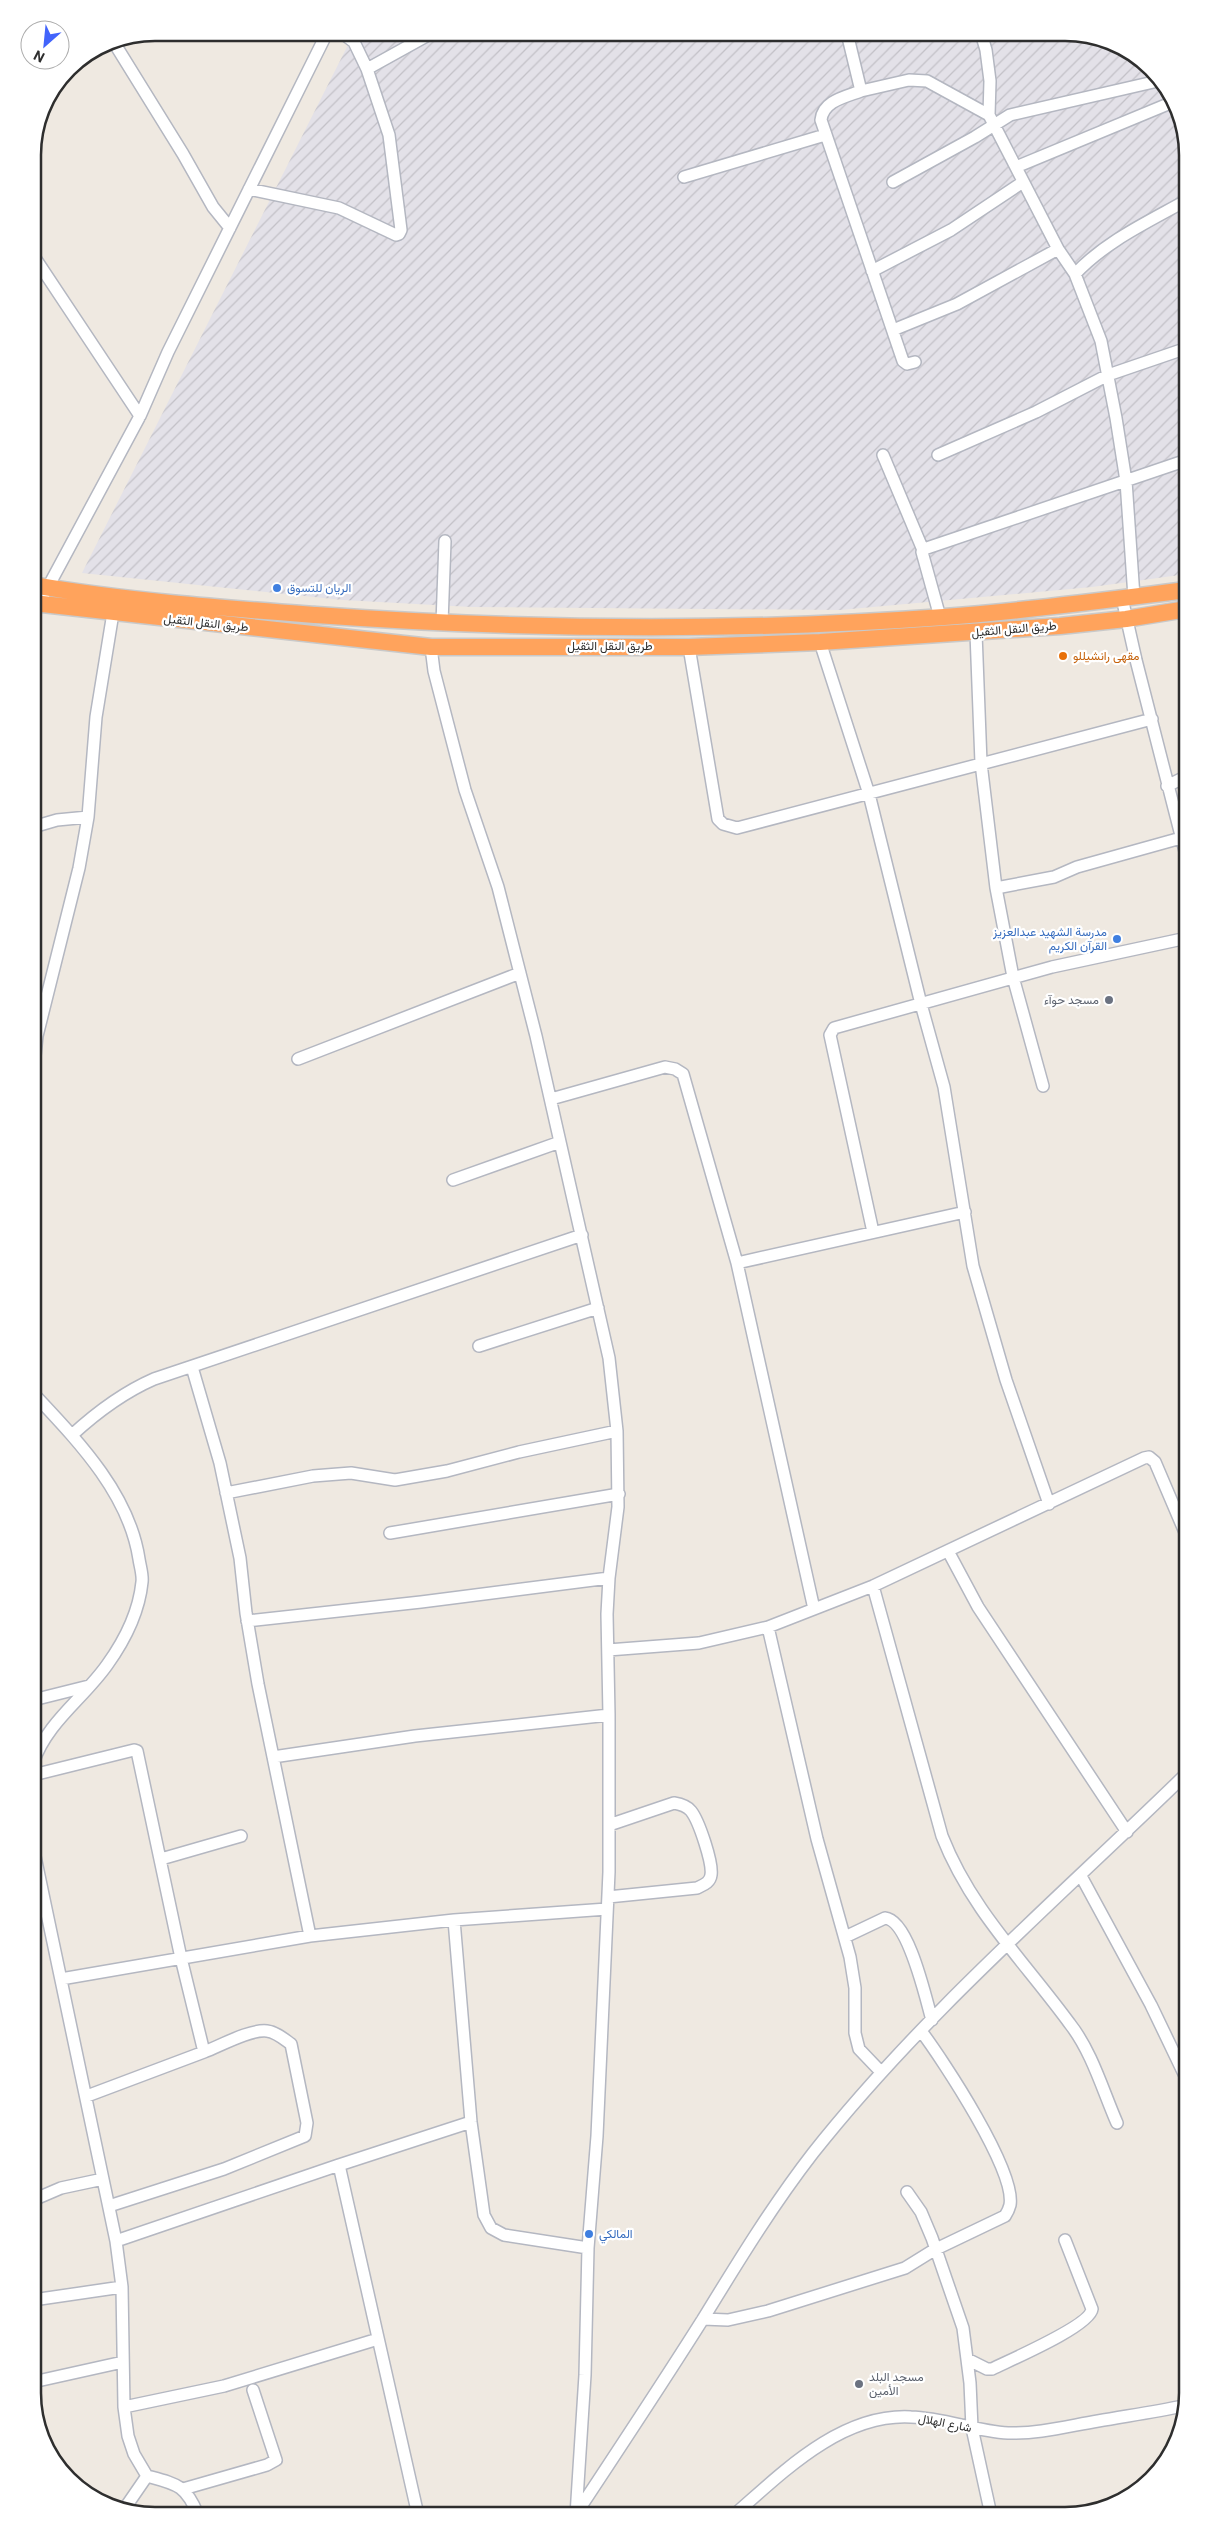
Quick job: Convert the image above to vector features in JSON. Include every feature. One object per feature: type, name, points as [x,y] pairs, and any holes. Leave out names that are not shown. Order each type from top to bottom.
[{"type":"highway","name":"طريق النقل الثقيل","points":[[41,586],[263,611],[442,623],[633,628],[940,617],[1179,591]]},
{"type":"highway","name":"طريق النقل الثقيل","points":[[41,607],[113,613],[431,647],[689,647],[820,642],[976,633],[1126,619],[1179,610]]},
{"type":"street","points":[[41,599],[49,588],[140,416],[168,352],[323,41]]},
{"type":"street","points":[[249,189],[339,208],[396,235],[399,234],[401,230],[389,135],[368,69],[353,41]]},
{"type":"street","points":[[368,69],[418,41]]},
{"type":"street","points":[[849,41],[861,91]]},
{"type":"street","points":[[983,41],[990,81],[992,120],[1058,249],[1075,274],[1101,341],[1126,481],[1128,598],[1126,619],[1179,831]]},
{"type":"street","points":[[117,47],[183,154],[213,207],[230,228]]},
{"type":"street","points":[[915,362],[907,364],[903,361],[825,135],[821,120],[822,111],[828,104],[861,91],[909,80],[927,81],[992,120]]},
{"type":"street","points":[[893,182],[992,120],[1152,82]]},
{"type":"street","points":[[1016,167],[1167,104]]},
{"type":"street","points":[[684,177],[825,135]]},
{"type":"street","points":[[872,271],[951,230],[1023,182]]},
{"type":"street","points":[[1075,274],[1090,258],[1107,245],[1179,205]]},
{"type":"street","points":[[893,330],[958,304],[1058,249]]},
{"type":"street","points":[[41,267],[140,416]]},
{"type":"street","points":[[938,455],[1029,415],[1108,375],[1179,351]]},
{"type":"street","points":[[883,455],[923,550],[940,617]]},
{"type":"street","points":[[923,550],[1024,513],[1077,499],[1179,463]]},
{"type":"street","points":[[442,623],[445,541]]},
{"type":"street","points":[[41,1016],[79,868],[88,817],[96,718],[113,613]]},
{"type":"street","points":[[976,633],[981,763],[996,888],[1012,977],[1043,1086]]},
{"type":"street","points":[[820,642],[868,794],[944,1087],[973,1266],[987,1317],[1049,1504]]},
{"type":"street","points":[[431,647],[434,671],[465,790],[498,887],[551,1098],[609,1358],[617,1431],[618,1494],[609,1578],[608,1896],[597,2136],[588,2248],[585,2374],[577,2507]]},
{"type":"street","points":[[689,647],[718,819],[723,824],[737,828],[1152,719]]},
{"type":"street","points":[[1167,786],[1179,780]]},
{"type":"street","points":[[41,825],[57,820],[88,817]]},
{"type":"street","points":[[996,888],[1054,877],[1077,867],[1179,839]]},
{"type":"street","points":[[873,1232],[831,1032],[842,1025],[1012,977],[1179,940]]},
{"type":"street","points":[[298,1059],[520,973]]},
{"type":"street","points":[[551,1098],[666,1067],[675,1069],[683,1074],[737,1263],[814,1609]]},
{"type":"street","points":[[453,1180],[560,1142]]},
{"type":"street","points":[[737,1263],[965,1212]]},
{"type":"street","points":[[72,1435],[97,1412],[126,1391],[154,1379],[582,1235]]},
{"type":"street","points":[[478,1346],[598,1308]]},
{"type":"street","points":[[192,1367],[220,1463],[240,1558],[247,1621],[310,1936]]},
{"type":"street","points":[[41,1402],[90,1456],[117,1498],[136,1536],[142,1580],[136,1614],[107,1666],[60,1716],[41,1744]]},
{"type":"street","points":[[226,1493],[313,1476],[351,1473],[395,1480],[447,1471],[519,1452],[617,1431]]},
{"type":"street","points":[[608,1650],[699,1643],[768,1628],[873,1586],[1049,1504],[1121,1468],[1149,1457],[1155,1462],[1179,1517]]},
{"type":"street","points":[[390,1533],[618,1494]]},
{"type":"street","points":[[948,1552],[978,1607],[1127,1832]]},
{"type":"street","points":[[247,1621],[421,1602],[609,1578]]},
{"type":"street","points":[[873,1586],[942,1836],[965,1886],[1007,1945],[1071,2025],[1086,2051],[1117,2123]]},
{"type":"street","points":[[768,1628],[817,1839],[845,1937],[855,1988],[855,2033],[859,2049],[881,2072]]},
{"type":"street","points":[[41,1698],[89,1686]]},
{"type":"street","points":[[273,1757],[415,1736],[610,1715]]},
{"type":"street","points":[[41,1773],[134,1750],[138,1751],[181,1958],[204,2052]]},
{"type":"street","points":[[581,2507],[755,2234],[812,2154],[881,2072],[921,2031],[1007,1945],[1179,1782]]},
{"type":"street","points":[[608,1896],[697,1888],[707,1884],[711,1875],[703,1836],[690,1809],[681,1804],[674,1803],[609,1825]]},
{"type":"street","points":[[161,1859],[241,1836]]},
{"type":"street","points":[[1080,1876],[1151,2005],[1179,2062]]},
{"type":"street","points":[[41,1888],[87,2096],[116,2241],[122,2287],[124,2407],[128,2436],[134,2454],[146,2476],[166,2481],[183,2489],[190,2496],[195,2507]]},
{"type":"street","points":[[61,1979],[310,1936],[454,1920],[607,1909]]},
{"type":"street","points":[[845,1937],[885,1918],[893,1922],[910,1946],[932,2020]]},
{"type":"street","points":[[454,1920],[470,2122],[484,2215],[491,2228],[504,2236],[588,2248]]},
{"type":"street","points":[[87,2096],[252,2033],[267,2031],[281,2036],[291,2044],[307,2123],[305,2136],[224,2169],[109,2206]]},
{"type":"street","points":[[703,2318],[728,2320],[768,2311],[905,2268],[934,2250],[1005,2216],[1010,2206],[1002,2169],[983,2129],[921,2031]]},
{"type":"street","points":[[116,2241],[470,2122]]},
{"type":"street","points":[[339,2165],[416,2507]]},
{"type":"street","points":[[41,2196],[61,2188],[103,2179]]},
{"type":"street","points":[[907,2192],[921,2212],[963,2328],[972,2428],[989,2507]]},
{"type":"street","points":[[967,2359],[987,2369],[992,2368],[1054,2338],[1089,2317],[1092,2309],[1065,2240]]},
{"type":"street","points":[[41,2299],[122,2287]]},
{"type":"street","points":[[124,2407],[224,2386],[378,2339]]},
{"type":"street","points":[[41,2380],[123,2362]]},
{"type":"street","points":[[183,2489],[267,2465],[276,2460],[253,2390]]},
{"type":"street","name":"شارع الهلال","points":[[743,2507],[795,2462],[826,2442],[880,2419],[909,2416],[1008,2433],[1036,2432],[1178,2407]]},
{"type":"street","points":[[128,2504],[146,2476]]},
{"type":"shaded area","points":[[350,41],[1072,41],[1087,43],[1109,50],[1122,56],[1134,65],[1164,98],[1173,118],[1177,133],[1179,155],[1179,575],[1092,587],[840,610],[471,607],[343,600],[82,573]]},
{"type":"place","name":"الريان للتسوق","points":[[277,588]]},
{"type":"place","name":"مقهى رانشيللو","points":[[1063,656]]},
{"type":"place","name":"مدرسة الشهيد عبدالعزيز القرآن الكريم","points":[[1117,939]]},
{"type":"place","name":"مسجد حوآء","points":[[1109,1000]]},
{"type":"place","name":"المالكي","points":[[589,2234]]},
{"type":"place","name":"مسجد البلد الأمين","points":[[859,2384]]}]
